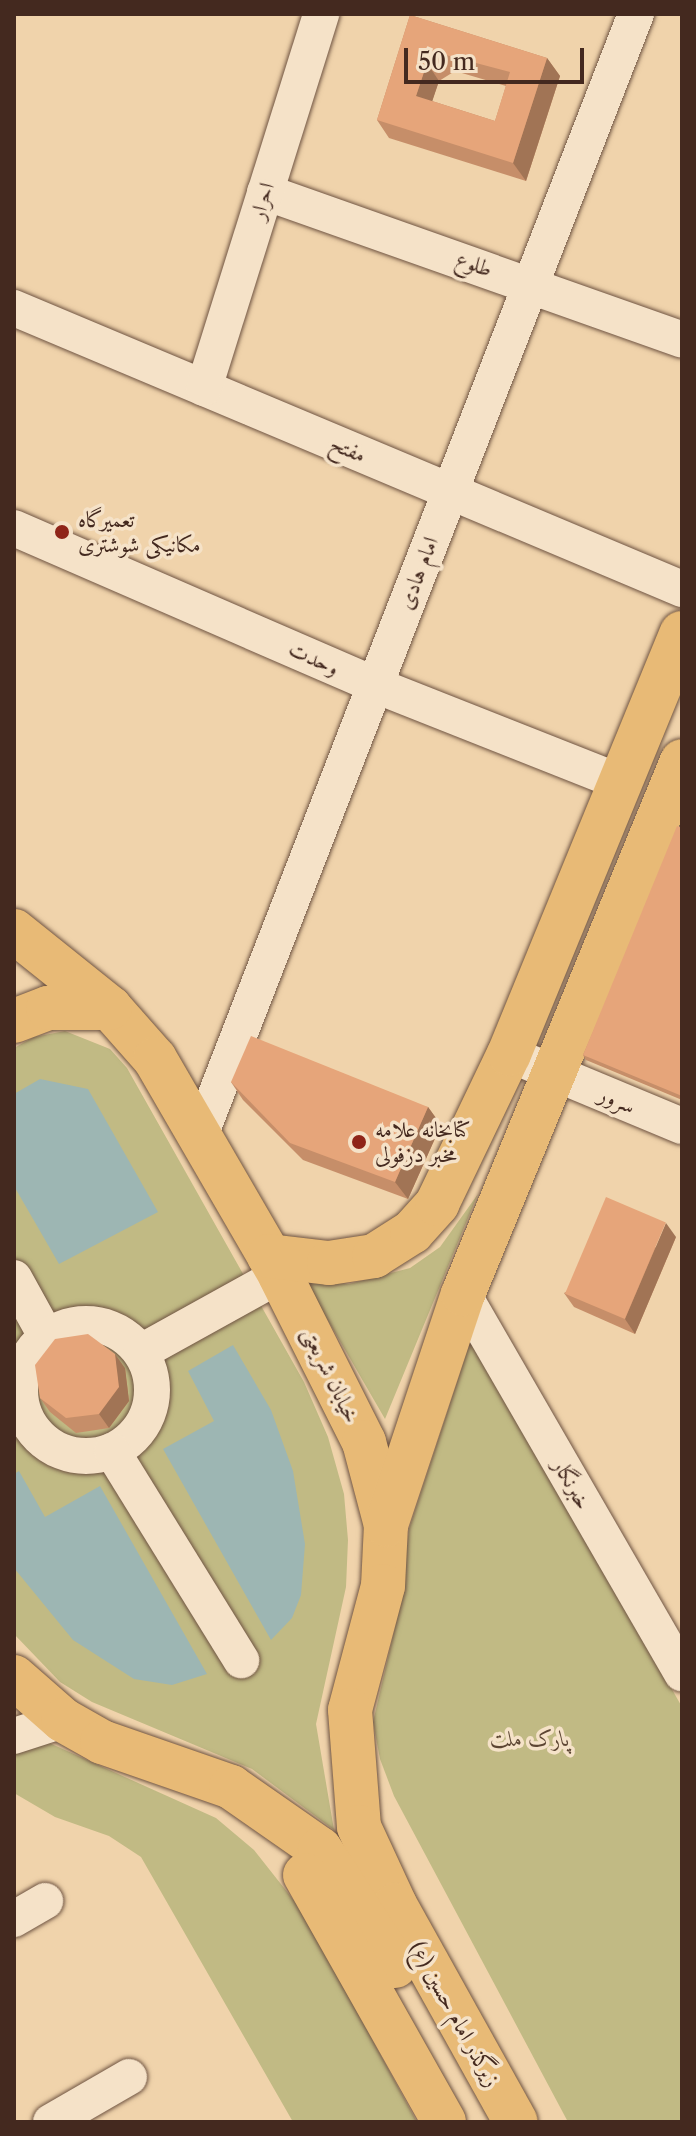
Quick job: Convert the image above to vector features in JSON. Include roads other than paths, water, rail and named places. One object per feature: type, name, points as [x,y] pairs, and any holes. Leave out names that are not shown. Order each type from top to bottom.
[{"type":"main road","points":[[275,1266],[329,1263],[374,1256],[412,1232],[460,1163],[509,1054],[617,781],[682,633]]},
{"type":"main road","points":[[386,1525],[463,1294],[553,1074],[674,805],[682,761]]},
{"type":"main road","name":"خیابان شریعتی","points":[[14,931],[110,1008],[155,1059],[201,1133],[275,1266],[364,1442],[386,1525],[383,1586],[355,1685],[350,1734],[359,1827],[382,1912]]},
{"type":"main road","points":[[14,1021],[48,1008],[110,1008]]},
{"type":"main road","points":[[14,1677],[63,1720],[142,1759],[231,1787],[320,1849],[382,1912]]},
{"type":"main road","points":[[350,1734],[386,1832],[550,2122]]},
{"type":"main road","points":[[231,1787],[311,1881],[444,2122]]},
{"type":"main road","name":"زیرگذر امام حسین (ع)","points":[[382,1912],[482,2122]]},
{"type":"main road","name":"زیرگذر امام حسین (ع)","points":[[382,1912],[516,2122]]},
{"type":"street","name":"احرار","points":[[204,388],[321,14]]},
{"type":"street","name":"امام هادی","points":[[201,1133],[528,283],[636,14]]},
{"type":"street","name":"طلوع","points":[[265,192],[682,340]]},
{"type":"street","name":"مفتح","points":[[14,308],[682,589]]},
{"type":"street","name":"وحدت","points":[[14,528],[375,685],[617,781]]},
{"type":"street","name":"سرور","points":[[509,1054],[682,1126]]},
{"type":"street","points":[[141,1352],[275,1266]]},
{"type":"street","points":[[14,1278],[46,1336]]},
{"type":"street","name":"خبرنگار","points":[[463,1294],[671,1627],[682,1673]]},
{"type":"street","points":[[89,1323],[119,1331],[141,1352],[153,1383],[152,1400],[139,1431],[112,1451],[65,1453],[21,1426],[21,1376],[46,1336],[89,1323]]},
{"type":"street","points":[[112,1451],[241,1660]]},
{"type":"street","points":[[14,1736],[63,1720]]},
{"type":"street","points":[[14,1919],[45,1901]]},
{"type":"street","points":[[51,2122],[129,2077]]},
{"type":"water","points":[[40,1079],[88,1089],[158,1212],[59,1264],[14,1186],[14,1094]]},
{"type":"water","points":[[233,1345],[271,1410],[293,1471],[305,1544],[301,1595],[292,1618],[271,1640],[163,1449],[214,1421],[188,1371]]},
{"type":"water","points":[[19,1471],[45,1517],[100,1486],[207,1674],[172,1685],[134,1679],[73,1640],[14,1568],[14,1474]]},
{"type":"place","name":"تعمیرگاه مکانیکی شوشتری","points":[[62,532]]},
{"type":"place","name":"کتابخانه علامه مخبر دزفولی","points":[[359,1142]]},
{"type":"park label","name":"پارک ملت","points":[[530,1739]]}]
